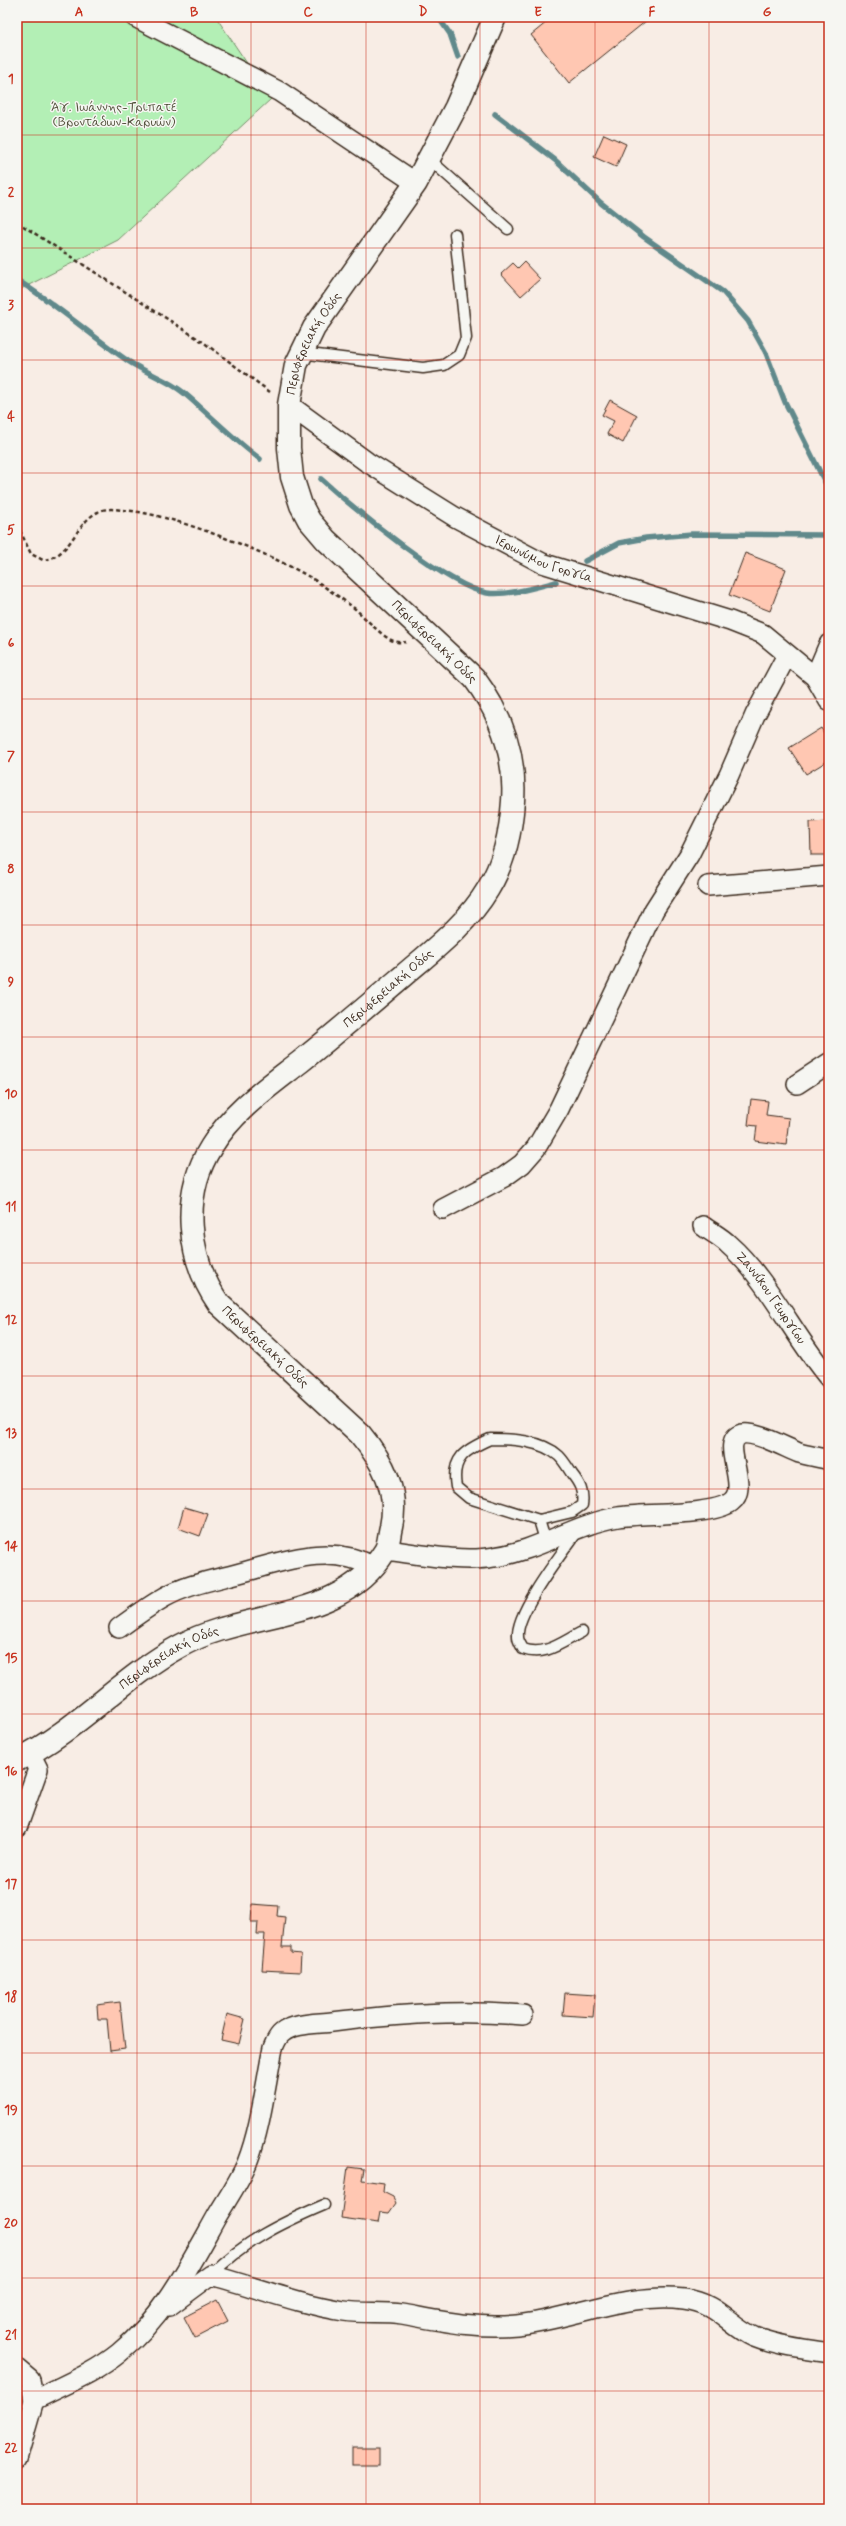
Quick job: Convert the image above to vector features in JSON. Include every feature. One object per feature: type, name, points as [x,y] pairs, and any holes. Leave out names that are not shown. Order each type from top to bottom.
[{"type":"main road","name":"Περιφερειακή Οδός","points":[[24,1756],[78,1721],[140,1671],[181,1646],[225,1627],[316,1605],[351,1589],[380,1559],[394,1506],[392,1491],[386,1472],[376,1454],[360,1434],[219,1304],[206,1280],[196,1253],[191,1211],[195,1187],[204,1160],[223,1129],[264,1089],[360,1013],[449,935],[480,900],[498,868],[509,833],[514,793],[510,756],[504,733],[490,702],[474,678],[326,540],[309,520],[301,505],[292,477],[288,448],[288,405],[292,382],[301,353],[314,328],[416,183],[456,108],[495,17]]},
{"type":"street","points":[[135,17],[280,92],[416,183]]},
{"type":"street","name":"Ιερωνύμου Γοργία","points":[[288,405],[367,462],[455,517],[542,563],[730,621],[764,634],[786,655],[815,678]]},
{"type":"street","points":[[829,644],[815,678],[829,701]]},
{"type":"street","points":[[443,1209],[504,1177],[522,1164],[536,1148],[559,1109],[654,910],[689,855],[728,775],[754,715],[786,655]]},
{"type":"street","points":[[708,886],[829,876]]},
{"type":"street","points":[[797,1084],[829,1063]]},
{"type":"street","name":"Ζαννίκου Γεωργίου","points":[[703,1226],[728,1244],[753,1270],[814,1360],[829,1378]]},
{"type":"street","points":[[119,1628],[166,1597],[192,1586],[282,1560],[314,1555],[342,1555],[360,1559],[441,1557],[493,1558],[546,1543],[595,1522],[618,1517],[700,1510],[728,1505],[734,1500],[738,1488],[732,1444],[736,1438],[742,1434],[762,1438],[801,1454],[829,1460]]},
{"type":"street","points":[[17,1828],[38,1769],[24,1756]]},
{"type":"street","points":[[34,2400],[88,2374],[118,2354],[143,2332],[161,2312],[188,2269],[246,2164],[259,2123],[273,2048],[282,2032],[305,2026],[398,2014],[457,2011],[523,2015]]},
{"type":"street","points":[[161,2312],[211,2275],[314,2305],[346,2312],[400,2314],[475,2327],[517,2325],[554,2319],[604,2305],[648,2298],[684,2299],[705,2303],[753,2336],[829,2353]]},
{"type":"street","points":[[17,2368],[30,2380],[34,2400],[17,2459]]},
{"type":"lane","points":[[429,159],[508,229]]},
{"type":"lane","points":[[301,353],[423,368],[444,365],[459,355],[466,338],[455,234]]},
{"type":"lane","points":[[490,1439],[512,1439],[541,1446],[559,1456],[578,1481],[583,1493],[582,1505],[572,1512],[539,1520],[469,1498],[456,1487],[454,1475],[458,1460],[474,1446],[490,1439]]},
{"type":"lane","points":[[539,1520],[546,1543]]},
{"type":"lane","points":[[579,1528],[533,1597],[521,1621],[518,1638],[523,1649],[532,1652],[542,1652],[582,1632]]},
{"type":"lane","points":[[211,2275],[247,2243],[280,2224],[324,2206]]},
{"type":"path","points":[[17,222],[203,342],[288,405]]},
{"type":"path","points":[[17,524],[31,554],[42,560],[55,558],[98,511],[122,510],[147,514],[181,523],[243,546],[308,575],[353,607],[391,640],[400,643],[409,642],[423,630]]},
{"type":"green space","name":"Άγ. Ιωάννης-Τριπατέ (Βροντάδων-Καρυών)","points":[[17,17],[216,17],[271,99],[118,240],[17,291]]},
{"type":"building","points":[[553,17],[651,17],[569,83],[531,35]]},
{"type":"building","points":[[604,134],[626,144],[616,167],[594,157]]},
{"type":"building","points":[[524,262],[540,279],[521,296],[501,274],[513,263],[518,268]]},
{"type":"building","points":[[610,400],[637,415],[623,443],[607,434],[614,421],[602,415]]},
{"type":"building","points":[[745,553],[786,569],[770,611],[729,595]]},
{"type":"building","points":[[821,728],[829,741],[829,760],[806,774],[789,748]]},
{"type":"building","points":[[829,821],[829,855],[811,855],[810,822]]},
{"type":"building","points":[[751,1099],[768,1101],[766,1115],[789,1118],[786,1145],[755,1141],[757,1126],[748,1125]]},
{"type":"building","points":[[184,1507],[208,1514],[200,1536],[178,1528]]},
{"type":"building","points":[[252,1904],[278,1906],[277,1916],[285,1917],[282,1947],[291,1947],[291,1953],[301,1954],[300,1972],[262,1970],[265,1934],[257,1934],[258,1922],[251,1922]]},
{"type":"building","points":[[565,1993],[595,1995],[593,2017],[563,2015]]},
{"type":"building","points":[[120,2002],[125,2049],[110,2051],[107,2019],[98,2019],[97,2005]]},
{"type":"building","points":[[227,2014],[245,2019],[239,2044],[221,2040]]},
{"type":"building","points":[[348,2167],[364,2169],[362,2180],[384,2183],[383,2192],[393,2197],[396,2203],[389,2213],[380,2212],[378,2223],[341,2218]]},
{"type":"building","points":[[217,2300],[228,2321],[195,2338],[184,2317]]},
{"type":"building","points":[[352,2448],[379,2448],[379,2465],[352,2465]]},
{"type":"waterway","points":[[438,17],[450,34],[458,57]]},
{"type":"waterway","points":[[495,114],[555,160],[601,203],[644,237],[723,292],[748,321],[766,353],[785,402],[829,490]]},
{"type":"waterway","points":[[17,280],[128,361],[178,388],[260,459]]},
{"type":"waterway","points":[[321,479],[401,544],[449,577],[470,588],[495,594],[522,590],[556,582]]},
{"type":"waterway","points":[[585,561],[619,543],[646,538],[692,534],[829,535]]}]
